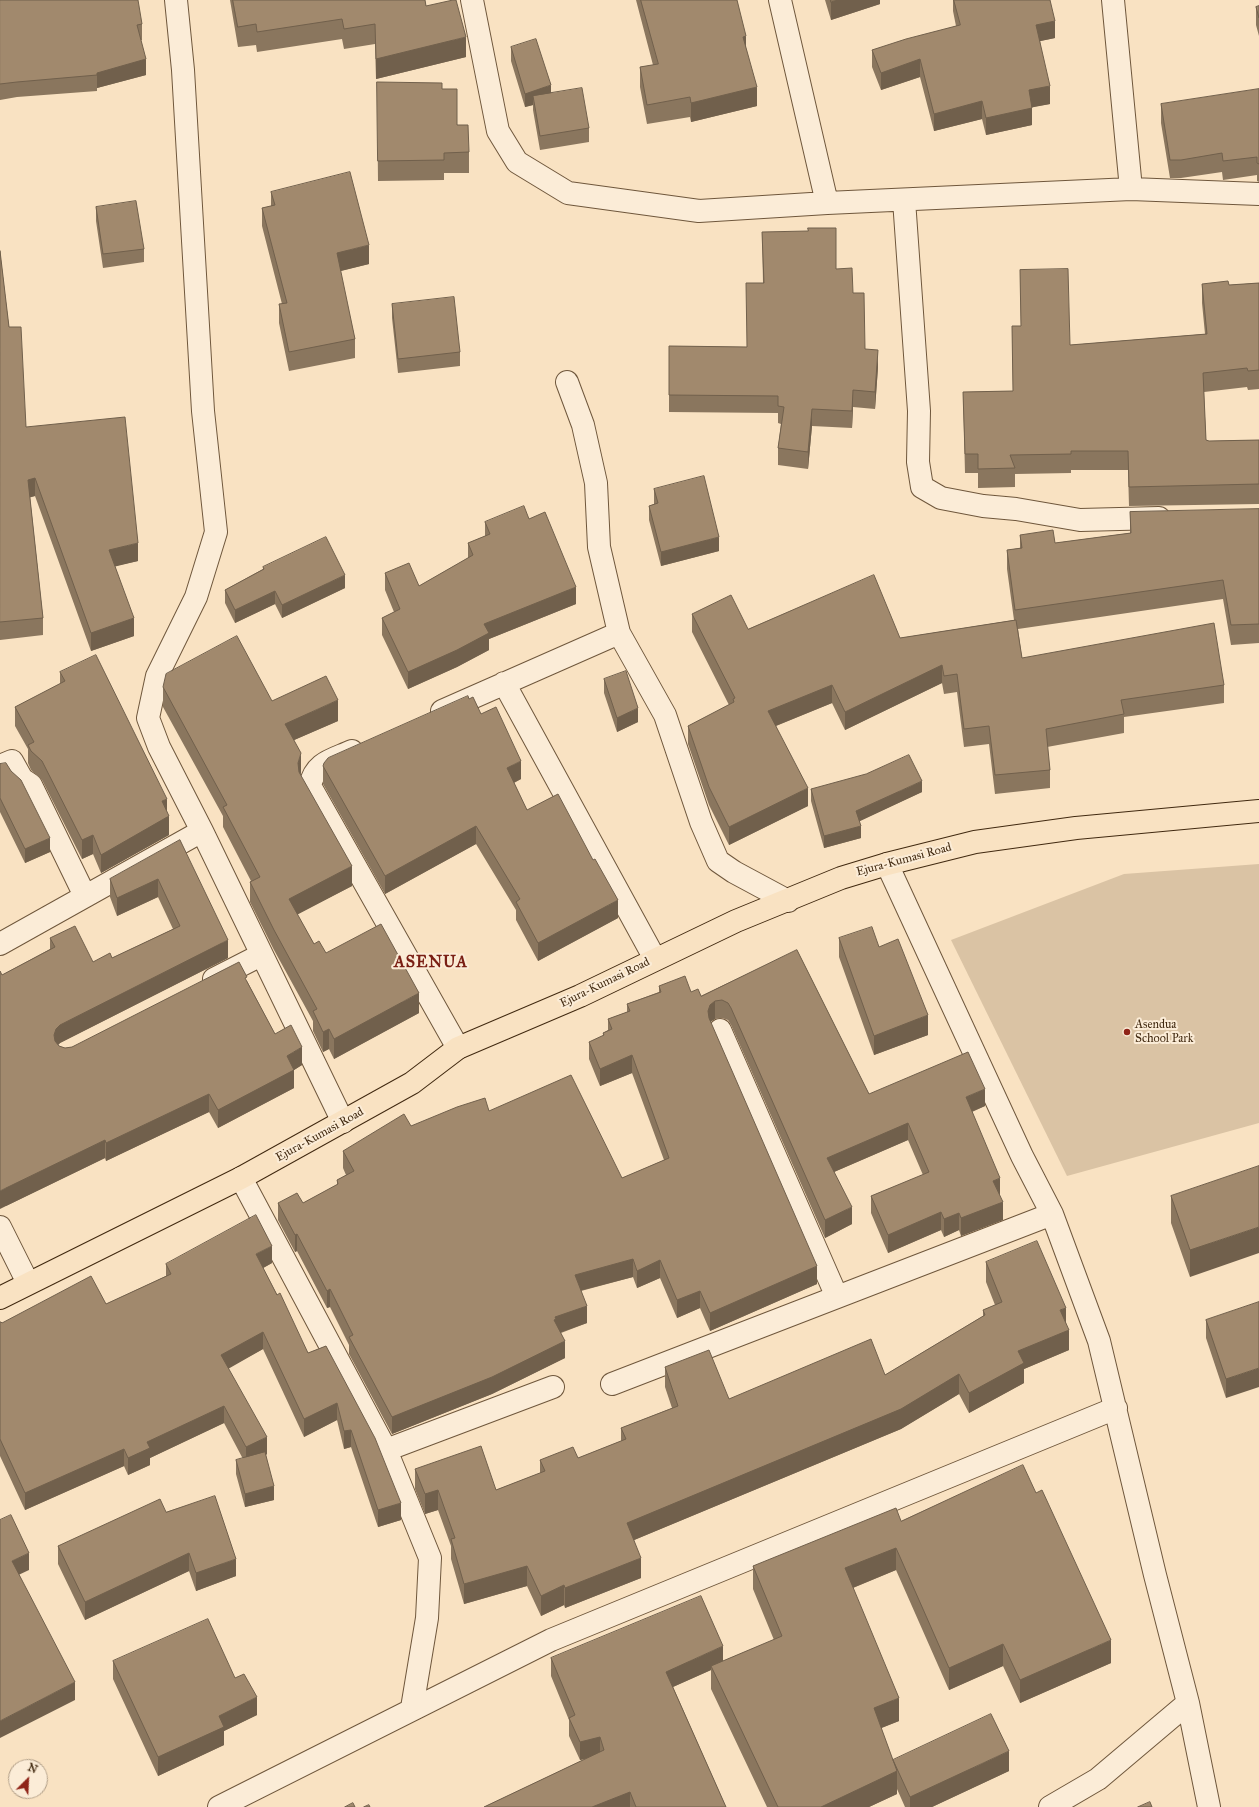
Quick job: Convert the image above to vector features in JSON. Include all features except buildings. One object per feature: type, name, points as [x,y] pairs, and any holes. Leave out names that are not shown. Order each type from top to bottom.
[{"type":"main road","name":"Ejura-Kumasi Road","points":[[0,1298],[242,1178],[412,1083],[458,1048],[580,996],[736,921],[841,878],[887,864],[975,842],[1076,828],[1259,811]]},
{"type":"street","points":[[176,0],[183,70],[203,411],[216,532],[196,597],[157,676],[148,718],[159,747],[202,831],[343,1122]]},
{"type":"street","points":[[472,0],[498,131],[517,162],[568,193],[699,211],[826,203],[1131,189],[1259,194]]},
{"type":"street","points":[[780,0],[826,203]]},
{"type":"street","points":[[1113,0],[1131,189]]},
{"type":"street","points":[[904,200],[919,411],[918,462],[922,488],[941,498],[983,506],[1016,509],[1080,520],[1180,518]]},
{"type":"street","points":[[567,382],[583,425],[596,484],[599,547],[619,633],[665,715],[699,815],[718,861],[734,872],[788,901]]},
{"type":"street","points":[[426,718],[619,633]]},
{"type":"street","points":[[504,683],[655,959]]},
{"type":"street","points":[[370,743],[320,766],[313,775],[310,786],[458,1048]]},
{"type":"street","points":[[0,766],[12,760],[22,779],[31,785],[85,896]]},
{"type":"street","points":[[0,944],[202,831]]},
{"type":"street","points":[[887,864],[1022,1156],[1052,1214],[1099,1341],[1155,1575],[1188,1703],[1209,1807]]},
{"type":"street","points":[[198,987],[261,955]]},
{"type":"street","points":[[720,1030],[837,1297]]},
{"type":"street","points":[[242,1178],[386,1450],[430,1558],[427,1618],[412,1708]]},
{"type":"street","points":[[612,1384],[1052,1214]]},
{"type":"street","points":[[0,1227],[28,1283]]},
{"type":"street","points":[[386,1450],[552,1387]]},
{"type":"street","points":[[219,1807],[412,1708],[551,1640],[1116,1408]]},
{"type":"street","points":[[1050,1807],[1098,1779],[1188,1703]]},
{"type":"shaded area","name":"Asendua School Park","points":[[1259,864],[1259,1123],[1067,1176],[951,940],[1124,874]]},
{"type":"place","name":"Asendua School Park","points":[[1127,1032]]},
{"type":"district","name":"ASENUA","points":[[431,963]]}]
